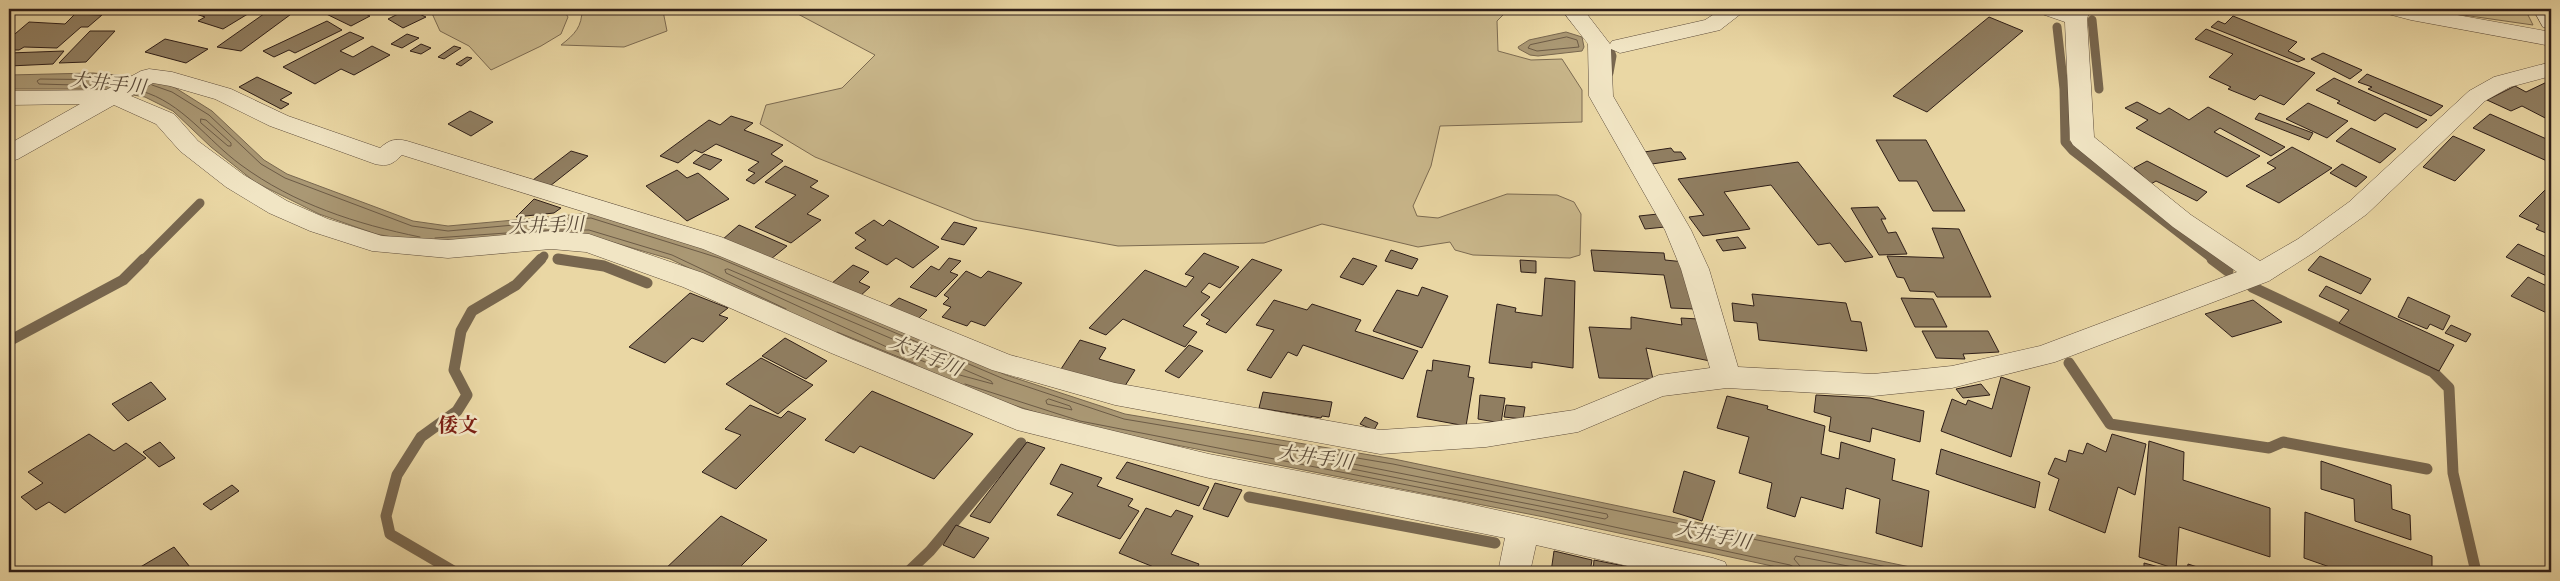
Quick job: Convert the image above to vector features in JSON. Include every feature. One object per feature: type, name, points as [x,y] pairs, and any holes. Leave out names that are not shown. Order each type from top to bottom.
[{"type":"street","points":[[1572,9],[1599,44],[1601,96],[1678,230],[1695,269],[1727,377]]},
{"type":"street","points":[[1620,46],[1712,25],[1736,9]]},
{"type":"street","points":[[2050,9],[2078,14],[2082,140],[2182,221],[2258,274]]},
{"type":"street","points":[[2396,9],[2551,39]]},
{"type":"street","points":[[2544,9],[2551,22]]},
{"type":"street","points":[[9,154],[149,76],[172,79],[223,94],[280,121],[384,158],[398,146],[712,243],[1002,363],[1116,394],[1380,442],[1486,435],[1578,421],[1659,386],[1727,377],[1873,385],[1952,377],[2045,355],[2258,274],[2307,245],[2358,208],[2477,96],[2502,82],[2551,69]]},
{"type":"street","points":[[9,98],[114,97],[165,119],[189,146],[235,181],[278,207],[319,225],[363,239],[381,244],[448,249],[514,245],[551,240],[589,243],[693,280],[841,346],[1017,420],[1209,466],[1456,514],[1714,572]]},
{"type":"street","points":[[1514,572],[1523,530]]},
{"type":"shaded area","points":[[430,9],[563,9],[568,17],[561,34],[541,46],[491,70],[469,46],[440,31]]},
{"type":"shaded area","points":[[582,9],[652,9],[663,11],[667,31],[624,47],[561,45],[577,30],[581,21]]},
{"type":"shaded area","points":[[779,9],[1509,9],[1497,21],[1498,51],[1531,60],[1562,59],[1582,90],[1582,122],[1440,126],[1431,166],[1413,206],[1417,216],[1438,218],[1507,194],[1557,195],[1574,202],[1581,214],[1580,255],[1570,258],[1473,255],[1455,250],[1450,242],[1418,247],[1322,224],[1264,243],[1118,246],[974,220],[815,157],[760,124],[766,105],[842,88],[875,55],[796,13]]},
{"type":"shaded area","points":[[2421,9],[2525,9],[2533,25]]},
{"type":"water","points":[[1566,32],[1582,37],[1584,47],[1582,51],[1538,56],[1530,55],[1518,47],[1529,40]]},
{"type":"water","name":"大井手川","points":[[93,73],[141,77],[174,87],[212,111],[264,160],[287,174],[413,221],[448,226],[592,213],[720,253],[1006,375],[1125,414],[1394,459],[1934,572],[1800,572],[1544,517],[1079,426],[960,388],[811,326],[670,259],[588,235],[423,243],[376,234],[319,214],[255,182],[211,147],[173,111],[145,97],[98,89],[9,89],[9,75]]},
{"type":"building","points":[[181,9],[256,9],[223,29],[198,21],[205,17]]},
{"type":"building","points":[[278,9],[298,9],[241,51],[217,47],[268,11],[274,12]]},
{"type":"building","points":[[316,9],[370,9],[363,13],[370,16],[351,26]]},
{"type":"building","points":[[408,9],[426,17],[403,28],[388,19]]},
{"type":"building","points":[[75,14],[102,15],[88,27],[81,27],[57,48],[24,47],[19,50],[9,50],[9,39],[29,22],[65,24]]},
{"type":"building","points":[[2233,16],[2297,42],[2288,51],[2305,59],[2298,62],[2211,27],[2218,21],[2225,24]]},
{"type":"building","points":[[1989,17],[2023,31],[1927,112],[1893,96]]},
{"type":"building","points":[[327,21],[342,30],[295,53],[289,50],[274,57],[263,51]]},
{"type":"building","points":[[2206,29],[2315,73],[2284,105],[2260,95],[2255,100],[2228,89],[2231,87],[2209,77],[2233,54],[2195,39]]},
{"type":"building","points":[[90,31],[115,31],[86,62],[59,63]]},
{"type":"building","points":[[350,32],[364,38],[340,51],[353,57],[372,46],[390,55],[354,75],[341,69],[315,84],[283,67]]},
{"type":"building","points":[[407,34],[419,38],[402,48],[391,44]]},
{"type":"building","points":[[165,39],[208,49],[186,63],[145,52]]},
{"type":"building","points":[[421,44],[431,48],[421,54],[410,51]]},
{"type":"building","points":[[454,46],[461,48],[444,59],[438,57]]},
{"type":"building","points":[[64,51],[53,64],[9,66],[9,53]]},
{"type":"building","points":[[2323,53],[2362,70],[2350,79],[2311,59]]},
{"type":"building","points":[[467,57],[472,58],[461,66],[456,64]]},
{"type":"building","points":[[2367,74],[2443,106],[2431,116],[2368,89],[2372,87],[2358,82]]},
{"type":"building","points":[[257,77],[292,93],[280,100],[289,104],[281,109],[239,87]]},
{"type":"building","points":[[2334,78],[2427,120],[2417,128],[2385,113],[2375,121],[2337,103],[2340,101],[2316,90]]},
{"type":"building","points":[[2549,81],[2551,82],[2551,121],[2522,106],[2511,111],[2487,100],[2515,86],[2526,92]]},
{"type":"building","points":[[2137,102],[2160,114],[2169,108],[2189,120],[2208,107],[2285,147],[2271,156],[2220,128],[2214,132],[2260,156],[2227,177],[2136,128],[2148,120],[2125,108]]},
{"type":"building","points":[[2308,103],[2348,121],[2327,138],[2286,119]]},
{"type":"building","points":[[470,111],[493,122],[471,136],[448,124]]},
{"type":"building","points":[[2259,113],[2313,133],[2309,140],[2255,119]]},
{"type":"building","points":[[2490,114],[2551,141],[2551,157],[2547,161],[2473,128]]},
{"type":"building","points":[[731,116],[753,123],[744,130],[783,145],[771,154],[783,161],[754,184],[746,180],[755,173],[748,170],[759,162],[716,144],[702,153],[695,150],[678,163],[660,156],[709,120],[720,125]]},
{"type":"building","points":[[2351,128],[2396,149],[2380,163],[2336,141]]},
{"type":"building","points":[[2453,136],[2485,150],[2455,181],[2423,167]]},
{"type":"building","points":[[1876,140],[1926,140],[1965,211],[1933,211],[1917,181],[1899,181]]},
{"type":"building","points":[[2292,147],[2332,168],[2279,203],[2246,186],[2276,168],[2267,163]]},
{"type":"building","points":[[1671,148],[1674,152],[1681,152],[1686,159],[1652,164],[1644,152]]},
{"type":"building","points":[[571,151],[588,156],[550,186],[533,180]]},
{"type":"building","points":[[704,154],[722,160],[710,170],[693,163]]},
{"type":"building","points":[[2147,161],[2207,192],[2197,201],[2156,181],[2151,184],[2134,168]]},
{"type":"building","points":[[1798,162],[1873,257],[1845,262],[1830,243],[1818,245],[1771,185],[1724,192],[1750,229],[1703,236],[1689,217],[1704,215],[1678,179]]},
{"type":"building","points":[[2342,164],[2367,177],[2356,187],[2330,173]]},
{"type":"building","points":[[785,166],[818,181],[810,187],[829,196],[807,214],[821,220],[791,243],[755,227],[796,195],[765,182]]},
{"type":"building","points":[[677,170],[687,178],[698,173],[729,199],[687,221],[646,186]]},
{"type":"building","points":[[2546,189],[2551,191],[2551,235],[2536,229],[2539,225],[2519,216]]},
{"type":"building","points":[[534,199],[561,208],[554,213],[516,217]]},
{"type":"building","points":[[1878,207],[1886,219],[1881,219],[1888,233],[1896,232],[1907,254],[1879,255],[1851,208]]},
{"type":"building","points":[[1658,214],[1665,227],[1645,229],[1639,216]]},
{"type":"building","points":[[874,220],[883,226],[889,220],[939,247],[913,268],[896,258],[887,265],[855,248],[866,240],[855,233]]},
{"type":"building","points":[[954,222],[977,228],[964,245],[941,239]]},
{"type":"building","points":[[739,225],[787,246],[771,259],[722,240]]},
{"type":"building","points":[[1932,228],[1959,229],[1991,297],[1937,297],[1934,292],[1910,291],[1904,278],[1897,277],[1887,256],[1944,258]]},
{"type":"building","points":[[1738,237],[1746,248],[1723,251],[1716,240]]},
{"type":"building","points":[[2518,244],[2551,259],[2551,278],[2506,257]]},
{"type":"building","points":[[1391,250],[1418,259],[1412,269],[1385,261]]},
{"type":"building","points":[[1591,250],[1664,253],[1665,260],[1685,262],[1695,309],[1671,308],[1664,275],[1594,271]]},
{"type":"building","points":[[1204,253],[1239,267],[1220,288],[1209,283],[1201,292],[1210,297],[1183,326],[1197,332],[1185,347],[1123,319],[1106,335],[1089,328],[1145,270],[1186,287],[1194,277],[1185,274]]},
{"type":"building","points":[[2320,256],[2371,279],[2361,294],[2308,270]]},
{"type":"building","points":[[949,258],[961,261],[950,272],[958,275],[936,297],[910,287],[931,266],[939,270]]},
{"type":"building","points":[[1353,258],[1377,266],[1363,285],[1340,277]]},
{"type":"building","points":[[1252,259],[1282,270],[1226,333],[1206,324],[1210,320],[1201,315]]},
{"type":"building","points":[[1520,260],[1536,261],[1536,273],[1521,272]]},
{"type":"building","points":[[853,265],[869,272],[859,282],[870,287],[859,297],[831,284]]},
{"type":"building","points":[[966,271],[981,278],[988,271],[1022,283],[985,326],[971,321],[967,326],[942,317],[951,307],[943,304],[949,298],[944,295]]},
{"type":"building","points":[[2528,277],[2551,288],[2551,315],[2511,296]]},
{"type":"building","points":[[1545,278],[1575,281],[1573,368],[1532,362],[1532,368],[1489,363],[1497,304],[1516,308],[1515,312],[1542,316]]},
{"type":"building","points":[[2326,286],[2454,345],[2439,371],[2339,323],[2349,310],[2319,296]]},
{"type":"building","points":[[1422,287],[1448,296],[1422,348],[1373,331],[1397,290],[1418,296]]},
{"type":"building","points":[[690,293],[728,308],[719,315],[728,318],[703,342],[692,338],[665,363],[629,347]]},
{"type":"building","points":[[1752,294],[1846,303],[1851,321],[1861,322],[1867,351],[1759,340],[1757,323],[1734,321],[1732,303],[1754,306]]},
{"type":"building","points":[[2408,297],[2450,316],[2443,330],[2430,324],[2427,329],[2398,317]]},
{"type":"building","points":[[899,298],[927,310],[915,322],[885,310]]},
{"type":"building","points":[[1901,298],[1933,299],[1947,327],[1915,327]]},
{"type":"building","points":[[1274,300],[1307,310],[1312,304],[1361,320],[1355,331],[1418,351],[1403,379],[1303,345],[1297,356],[1288,352],[1271,378],[1247,370],[1274,330],[1256,325]]},
{"type":"building","points":[[2253,300],[2282,322],[2232,337],[2205,314]]},
{"type":"building","points":[[1631,317],[1682,325],[1681,318],[1698,319],[1710,361],[1646,348],[1653,379],[1599,378],[1589,327],[1631,329]]},
{"type":"building","points":[[2451,325],[2471,334],[2466,342],[2445,333]]},
{"type":"building","points":[[1922,331],[1988,331],[1999,352],[1963,354],[1965,359],[1936,358]]},
{"type":"building","points":[[785,338],[827,361],[806,379],[762,356]]},
{"type":"building","points":[[1080,340],[1106,348],[1099,359],[1135,370],[1123,389],[1061,369]]},
{"type":"building","points":[[1189,345],[1203,351],[1179,378],[1165,371]]},
{"type":"building","points":[[761,358],[813,385],[778,414],[726,384]]},
{"type":"building","points":[[1433,360],[1470,366],[1468,377],[1474,378],[1466,426],[1417,417],[1427,370],[1432,371]]},
{"type":"building","points":[[2001,377],[2030,387],[2011,457],[1941,431],[1952,399],[1966,405],[1968,400],[1992,409]]},
{"type":"building","points":[[151,382],[166,399],[128,421],[112,404]]},
{"type":"building","points":[[1981,384],[1990,395],[1963,398],[1956,389]]},
{"type":"building","points":[[872,391],[973,434],[934,479],[860,446],[854,453],[825,440]]},
{"type":"building","points":[[1263,392],[1332,402],[1329,417],[1322,416],[1321,418],[1259,408]]},
{"type":"building","points":[[1480,395],[1505,398],[1501,423],[1478,419]]},
{"type":"building","points":[[1816,395],[1870,398],[1924,411],[1920,442],[1872,428],[1870,442],[1829,431],[1831,417],[1814,412]]},
{"type":"building","points":[[1727,396],[1768,406],[1767,409],[1825,426],[1821,454],[1839,459],[1841,442],[1895,459],[1892,480],[1929,491],[1922,547],[1876,533],[1880,499],[1846,488],[1843,509],[1801,497],[1795,517],[1767,508],[1772,483],[1739,473],[1749,437],[1717,428]]},
{"type":"building","points":[[750,405],[781,418],[788,411],[806,419],[736,489],[702,472],[741,435],[725,429]]},
{"type":"building","points":[[1506,405],[1525,407],[1523,419],[1504,417]]},
{"type":"building","points":[[1365,417],[1378,423],[1374,430],[1360,424]]},
{"type":"building","points":[[89,434],[114,451],[126,443],[146,458],[65,513],[49,502],[36,510],[21,497],[43,483],[28,472]]},
{"type":"building","points":[[2112,434],[2146,444],[2135,495],[2118,487],[2105,533],[2049,510],[2059,479],[2048,474],[2055,458],[2066,462],[2069,450],[2083,454],[2087,443],[2106,452]]},
{"type":"building","points":[[2149,441],[2184,452],[2183,480],[2270,508],[2270,557],[2179,527],[2176,569],[2139,557]]},
{"type":"building","points":[[160,442],[175,458],[159,467],[143,452]]},
{"type":"building","points":[[1027,442],[1045,448],[990,523],[970,516]]},
{"type":"building","points":[[1941,449],[2040,482],[2035,508],[1936,474]]},
{"type":"building","points":[[2321,461],[2391,485],[2392,509],[2410,515],[2411,540],[2355,521],[2354,499],[2321,489]]},
{"type":"building","points":[[1127,462],[1209,487],[1199,506],[1116,478]]},
{"type":"building","points":[[1061,464],[1102,478],[1097,486],[1133,499],[1128,506],[1139,511],[1120,539],[1057,515],[1073,493],[1050,484]]},
{"type":"building","points":[[1684,471],[1715,481],[1702,521],[1673,512]]},
{"type":"building","points":[[1215,483],[1242,490],[1228,517],[1203,509]]},
{"type":"building","points":[[232,485],[239,491],[211,510],[203,504]]},
{"type":"building","points":[[1146,508],[1171,517],[1176,510],[1193,516],[1171,554],[1199,564],[1195,572],[1166,572],[1119,553]]},
{"type":"building","points":[[2305,512],[2432,556],[2432,572],[2344,572],[2304,558]]},
{"type":"building","points":[[721,516],[767,540],[735,572],[662,572]]},
{"type":"building","points":[[956,525],[989,538],[974,558],[943,545]]},
{"type":"building","points":[[174,547],[194,572],[132,572]]},
{"type":"building","points":[[1554,551],[1592,560],[1590,572],[1551,572]]},
{"type":"building","points":[[1594,560],[1654,572],[1593,572]]},
{"type":"building","points":[[2144,563],[2159,567],[2159,572],[2144,572]]},
{"type":"building","points":[[2188,564],[2213,572],[2187,572]]},
{"type":"waterway","points":[[2092,20],[2099,89]]},
{"type":"waterway","points":[[2057,27],[2064,89],[2065,142],[2073,151],[2214,260]]},
{"type":"waterway","points":[[1609,48],[1612,56],[1609,73]]},
{"type":"waterway","points":[[9,341],[123,280],[200,203]]},
{"type":"waterway","points":[[541,259],[544,256]]},
{"type":"waterway","points":[[455,572],[390,534],[386,516],[397,475],[421,437],[457,411],[467,395],[454,370],[461,331],[472,311],[516,285],[541,259]]},
{"type":"waterway","points":[[565,260],[558,259],[604,266],[647,283]]},
{"type":"waterway","points":[[2212,259],[2228,271]]},
{"type":"waterway","points":[[2252,287],[2433,372],[2449,388],[2453,473],[2476,572]]},
{"type":"waterway","points":[[2069,363],[2110,424],[2269,448],[2283,442],[2427,469]]},
{"type":"waterway","points":[[908,572],[930,551],[1021,443]]},
{"type":"waterway","points":[[1249,497],[1495,543]]},
{"type":"district","name":"倭文","points":[[458,427]]}]
